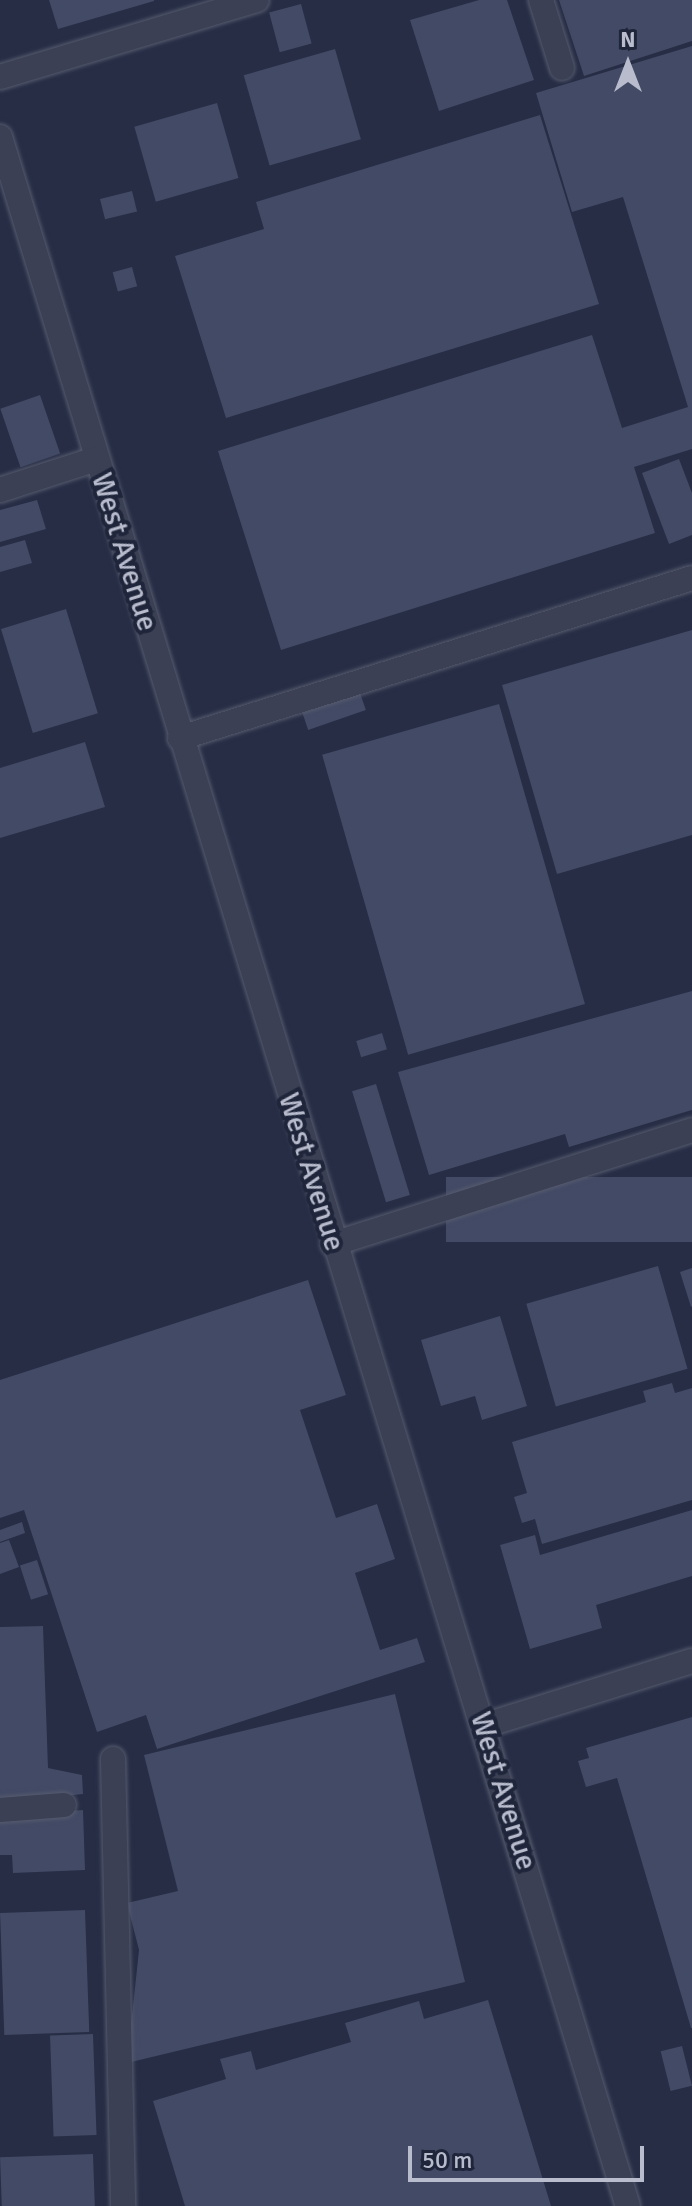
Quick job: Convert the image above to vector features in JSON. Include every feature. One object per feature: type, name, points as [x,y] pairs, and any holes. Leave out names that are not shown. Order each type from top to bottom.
[{"type":"street","points":[[0,77],[257,0]]},
{"type":"street","points":[[541,0],[562,68]]},
{"type":"street","name":"West Avenue","points":[[0,137],[333,1244],[628,2206]]},
{"type":"street","points":[[0,490],[96,459]]},
{"type":"street","points":[[180,738],[692,578]]},
{"type":"street","points":[[333,1244],[692,1130]]},
{"type":"street","points":[[483,1726],[692,1661]]},
{"type":"street","points":[[113,1759],[123,2206]]},
{"type":"street","points":[[0,1810],[64,1805]]},
{"type":"building","points":[[49,0],[154,0],[154,1],[58,29]]},
{"type":"building","points":[[479,0],[507,0],[534,80],[439,111],[410,20]]},
{"type":"building","points":[[559,0],[692,0],[692,41],[584,76]]},
{"type":"building","points":[[301,4],[312,44],[280,52],[269,13]]},
{"type":"building","points":[[692,46],[692,449],[634,467],[655,533],[281,650],[218,451],[592,335],[622,428],[688,407],[623,197],[572,212],[536,93]]},
{"type":"building","points":[[335,49],[361,139],[270,166],[244,75]]},
{"type":"building","points":[[217,103],[238,178],[156,202],[134,127]]},
{"type":"building","points":[[540,115],[599,304],[226,418],[175,256],[264,229],[256,202]]},
{"type":"building","points":[[132,191],[137,211],[105,219],[100,199]]},
{"type":"building","points":[[132,267],[137,286],[118,291],[113,272]]},
{"type":"building","points":[[40,395],[60,454],[20,467],[0,409]]},
{"type":"building","points":[[679,459],[692,493],[692,535],[669,544],[642,473]]},
{"type":"building","points":[[37,500],[46,529],[0,542],[0,510]]},
{"type":"building","points":[[25,540],[32,563],[0,572],[0,547]]},
{"type":"building","points":[[66,609],[98,713],[33,733],[1,629]]},
{"type":"building","points":[[692,630],[692,835],[557,874],[502,685]]},
{"type":"building","points":[[360,693],[366,710],[308,730],[302,713]]},
{"type":"building","points":[[499,704],[585,1004],[408,1055],[322,755]]},
{"type":"building","points":[[85,742],[105,807],[0,838],[0,768]]},
{"type":"building","points":[[692,991],[692,1110],[569,1147],[565,1134],[429,1175],[398,1072]]},
{"type":"building","points":[[382,1033],[387,1049],[361,1057],[356,1041]]},
{"type":"building","points":[[376,1084],[410,1195],[386,1202],[352,1091]]},
{"type":"building","points":[[446,1177],[692,1177],[692,1242],[446,1242]]},
{"type":"building","points":[[658,1266],[687,1369],[556,1407],[526,1304]]},
{"type":"building","points":[[692,1268],[692,1306],[691,1307],[680,1272]]},
{"type":"building","points":[[308,1280],[346,1395],[300,1410],[336,1518],[377,1504],[395,1559],[355,1573],[380,1650],[417,1638],[425,1662],[157,1749],[146,1715],[97,1732],[24,1510],[0,1518],[0,1380]]},
{"type":"building","points":[[500,1316],[527,1406],[482,1420],[475,1396],[441,1406],[421,1340]]},
{"type":"building","points":[[672,1383],[675,1393],[692,1388],[692,1500],[542,1544],[535,1519],[522,1523],[514,1497],[527,1493],[512,1442],[646,1402],[643,1391]]},
{"type":"building","points":[[692,1510],[692,1576],[596,1605],[602,1628],[530,1649],[500,1545],[535,1535],[540,1555]]},
{"type":"building","points":[[22,1522],[25,1533],[0,1542],[0,1530]]},
{"type":"building","points":[[9,1540],[19,1567],[0,1574],[0,1543]]},
{"type":"building","points":[[37,1560],[48,1594],[31,1600],[20,1566]]},
{"type":"building","points":[[43,1626],[48,1768],[82,1775],[83,1794],[0,1803],[0,1627]]},
{"type":"building","points":[[395,1694],[465,1982],[127,2063],[139,1950],[127,1903],[178,1891],[144,1755]]},
{"type":"building","points":[[692,1717],[691,2028],[617,1778],[586,1787],[578,1761],[589,1758],[586,1748]]},
{"type":"building","points":[[83,1810],[85,1870],[13,1873],[12,1855],[0,1855],[0,1817]]},
{"type":"building","points":[[85,1910],[89,2032],[4,2035],[0,1913]]},
{"type":"building","points":[[488,2000],[551,2206],[185,2206],[153,2101],[226,2079],[220,2059],[251,2051],[256,2070],[351,2042],[345,2023],[419,2001],[424,2019]]},
{"type":"building","points":[[93,2034],[97,2135],[54,2136],[50,2036]]},
{"type":"building","points":[[682,2046],[692,2086],[671,2091],[661,2051]]},
{"type":"building","points":[[93,2154],[95,2206],[2,2206],[0,2157]]}]
